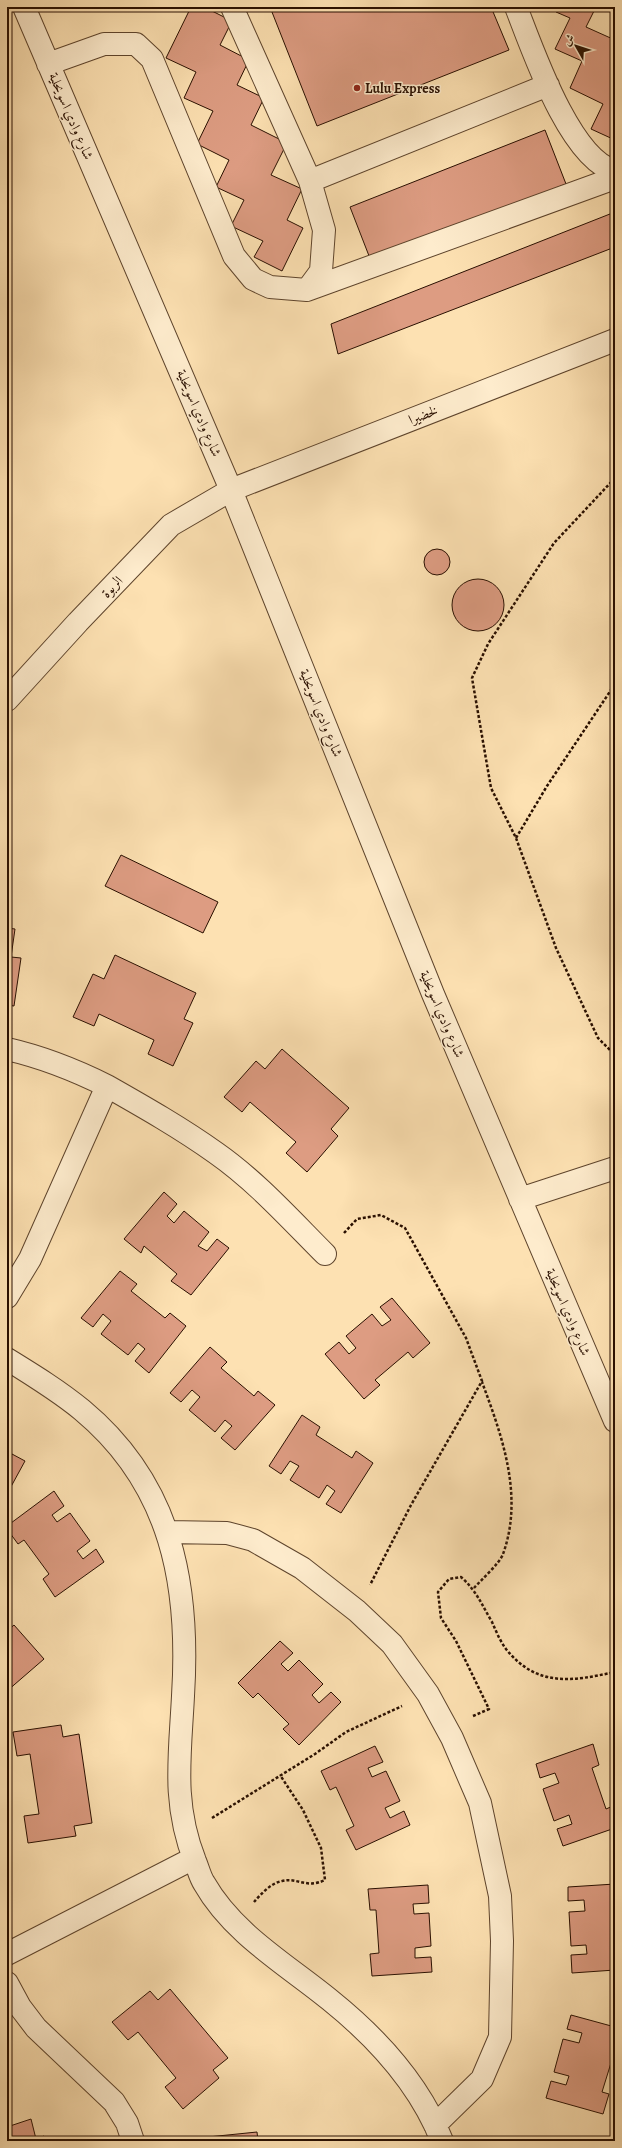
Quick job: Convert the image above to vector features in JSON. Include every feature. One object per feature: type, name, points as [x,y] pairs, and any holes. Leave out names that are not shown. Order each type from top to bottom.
[{"type":"street","points":[[232,7],[310,181],[324,230],[320,271],[307,290]]},
{"type":"street","points":[[516,7],[548,86],[583,148],[608,169],[615,171]]},
{"type":"street","name":"شارع وادي اسويحلية","points":[[30,9],[48,64],[231,490],[433,994],[615,1421]]},
{"type":"street","points":[[48,64],[104,44],[136,44],[152,59],[234,256],[254,279],[270,287],[307,290],[615,178]]},
{"type":"street","points":[[310,181],[548,86]]},
{"type":"street","name":"لخضيرا","points":[[231,490],[615,340]]},
{"type":"street","name":"الربوة","points":[[7,700],[78,622],[171,525],[231,490]]},
{"type":"street","points":[[7,1049],[29,1054],[82,1073],[159,1115],[216,1154],[251,1182],[324,1254]]},
{"type":"street","points":[[7,1297],[30,1259],[107,1086]]},
{"type":"street","points":[[520,1199],[615,1168]]},
{"type":"street","points":[[7,1359],[42,1380],[83,1411],[113,1440],[141,1476],[168,1532],[179,1576],[185,1637],[179,1748],[179,1797],[190,1850],[204,1883],[235,1924],[330,2000],[369,2034],[404,2075],[438,2133],[482,2079],[500,2037],[502,1941],[500,1896],[480,1803],[446,1727],[428,1694],[392,1644],[357,1611],[302,1568],[253,1540],[227,1533],[168,1532]]},
{"type":"street","points":[[7,1954],[190,1850]]},
{"type":"street","points":[[7,1983],[20,2007],[36,2028],[114,2102],[127,2123],[133,2141]]},
{"type":"path","points":[[615,478],[554,543],[488,644],[472,678],[491,788],[516,838],[556,948],[598,1038],[615,1054]]},
{"type":"path","points":[[516,838],[547,786],[615,684]]},
{"type":"path","points":[[324,1254],[358,1219],[381,1215],[405,1228],[466,1338],[496,1421],[509,1471],[514,1504],[503,1555],[474,1588]]},
{"type":"path","points":[[357,1611],[411,1505],[482,1381]]},
{"type":"path","points":[[446,1727],[489,1709],[456,1641],[441,1618],[438,1592],[449,1579],[461,1577],[474,1588],[506,1649],[528,1671],[553,1679],[580,1680],[615,1672]]},
{"type":"path","points":[[190,1850],[206,1823],[346,1732],[428,1694]]},
{"type":"path","points":[[235,1924],[267,1888],[282,1881],[315,1884],[325,1880],[321,1848],[303,1810],[280,1775]]},
{"type":"building","points":[[191,7],[204,7],[232,21],[220,45],[249,60],[237,85],[264,98],[251,125],[287,143],[271,175],[302,189],[287,220],[303,228],[282,271],[254,257],[263,241],[231,226],[244,200],[216,187],[229,160],[197,144],[213,111],[184,98],[196,72],[166,58]]},
{"type":"building","name":"Lulu Express","points":[[270,7],[491,7],[509,50],[317,126]]},
{"type":"building","points":[[559,7],[596,7],[586,27],[615,40],[615,140],[591,129],[603,104],[570,88],[582,61],[555,49],[570,18],[556,12]]},
{"type":"building","points":[[545,130],[566,184],[371,261],[350,207]]},
{"type":"building","points":[[615,212],[615,247],[338,354],[331,324]]},
{"type":"building","points":[[437,549],[446,553],[450,562],[446,571],[437,575],[428,571],[424,562],[428,553]]},
{"type":"building","points":[[473,579],[483,579],[497,586],[504,600],[504,610],[497,624],[483,631],[473,631],[463,627],[456,620],[452,610],[452,600],[456,590],[463,583]]},
{"type":"building","points":[[121,855],[218,902],[203,933],[105,886]]},
{"type":"building","points":[[7,928],[15,929],[11,957],[21,958],[14,1006],[7,1005]]},
{"type":"building","points":[[115,955],[196,993],[184,1019],[193,1023],[173,1066],[148,1054],[154,1040],[99,1014],[94,1026],[73,1017],[93,974],[104,979]]},
{"type":"building","points":[[282,1049],[349,1108],[331,1129],[338,1136],[307,1172],[286,1153],[296,1142],[250,1102],[242,1112],[224,1097],[256,1061],[265,1069]]},
{"type":"building","points":[[164,1192],[177,1204],[167,1216],[174,1223],[184,1211],[209,1232],[198,1246],[207,1251],[217,1239],[229,1248],[191,1295],[171,1281],[177,1274],[144,1246],[141,1253],[124,1239]]},
{"type":"building","points":[[120,1271],[137,1284],[131,1291],[165,1318],[170,1313],[186,1326],[149,1373],[135,1361],[145,1349],[138,1343],[128,1355],[101,1334],[111,1321],[103,1314],[93,1327],[81,1318]]},
{"type":"building","points":[[392,1298],[430,1343],[413,1358],[408,1352],[375,1380],[380,1385],[364,1399],[325,1354],[339,1342],[349,1354],[356,1348],[346,1336],[372,1314],[382,1326],[391,1320],[380,1307]]},
{"type":"building","points":[[210,1347],[227,1362],[221,1368],[254,1396],[258,1391],[275,1405],[235,1450],[221,1438],[232,1426],[225,1420],[215,1432],[189,1410],[200,1397],[192,1390],[181,1402],[170,1393]]},
{"type":"building","points":[[302,1415],[320,1427],[316,1435],[352,1458],[356,1451],[373,1463],[341,1513],[326,1504],[335,1491],[327,1485],[319,1498],[290,1480],[299,1466],[290,1461],[281,1474],[269,1466]]},
{"type":"building","points":[[12,1454],[25,1461],[7,1494],[7,1463]]},
{"type":"building","points":[[54,1491],[64,1506],[52,1515],[57,1522],[70,1513],[90,1541],[77,1551],[83,1559],[96,1549],[104,1562],[55,1597],[43,1579],[49,1574],[24,1540],[18,1544],[7,1529],[7,1526]]},
{"type":"building","points":[[14,1625],[44,1659],[7,1691],[7,1631]]},
{"type":"building","points":[[280,1641],[293,1653],[281,1664],[288,1671],[299,1660],[323,1684],[312,1695],[319,1703],[331,1692],[341,1702],[299,1745],[283,1729],[289,1724],[258,1693],[253,1698],[238,1683]]},
{"type":"building","points":[[61,1725],[63,1737],[79,1734],[92,1823],[74,1826],[76,1836],[28,1843],[24,1816],[39,1814],[30,1754],[17,1756],[13,1732]]},
{"type":"building","points":[[593,1744],[599,1765],[592,1768],[606,1809],[613,1806],[615,1814],[615,1828],[563,1846],[557,1829],[572,1824],[569,1815],[554,1821],[543,1789],[559,1783],[555,1773],[540,1778],[536,1764]]},
{"type":"building","points":[[375,1746],[383,1762],[368,1768],[372,1777],[386,1771],[400,1801],[385,1808],[390,1818],[404,1811],[410,1825],[356,1850],[346,1830],[354,1826],[336,1787],[330,1790],[321,1771]]},
{"type":"building","points":[[615,1884],[615,1970],[572,1973],[571,1955],[587,1954],[586,1945],[571,1946],[569,1912],[585,1911],[584,1900],[568,1901],[568,1887]]},
{"type":"building","points":[[428,1885],[429,1903],[413,1904],[414,1914],[429,1913],[431,1946],[415,1948],[415,1958],[431,1957],[432,1972],[372,1976],[370,1954],[379,1953],[376,1910],[370,1910],[368,1889]]},
{"type":"building","points":[[170,1989],[228,2058],[213,2070],[219,2078],[183,2109],[165,2087],[176,2078],[138,2032],[128,2040],[112,2022],[150,1991],[158,2000]]},
{"type":"building","points":[[571,2015],[615,2027],[615,2050],[602,2092],[609,2094],[603,2114],[546,2098],[551,2081],[566,2085],[569,2076],[554,2072],[563,2039],[579,2043],[582,2033],[567,2029]]},
{"type":"building","points":[[31,2119],[36,2139],[44,2136],[46,2141],[7,2141],[7,2127]]},
{"type":"building","points":[[257,2132],[258,2141],[208,2141],[208,2137]]},
{"type":"place","name":"Lulu Express","points":[[357,88]]}]
